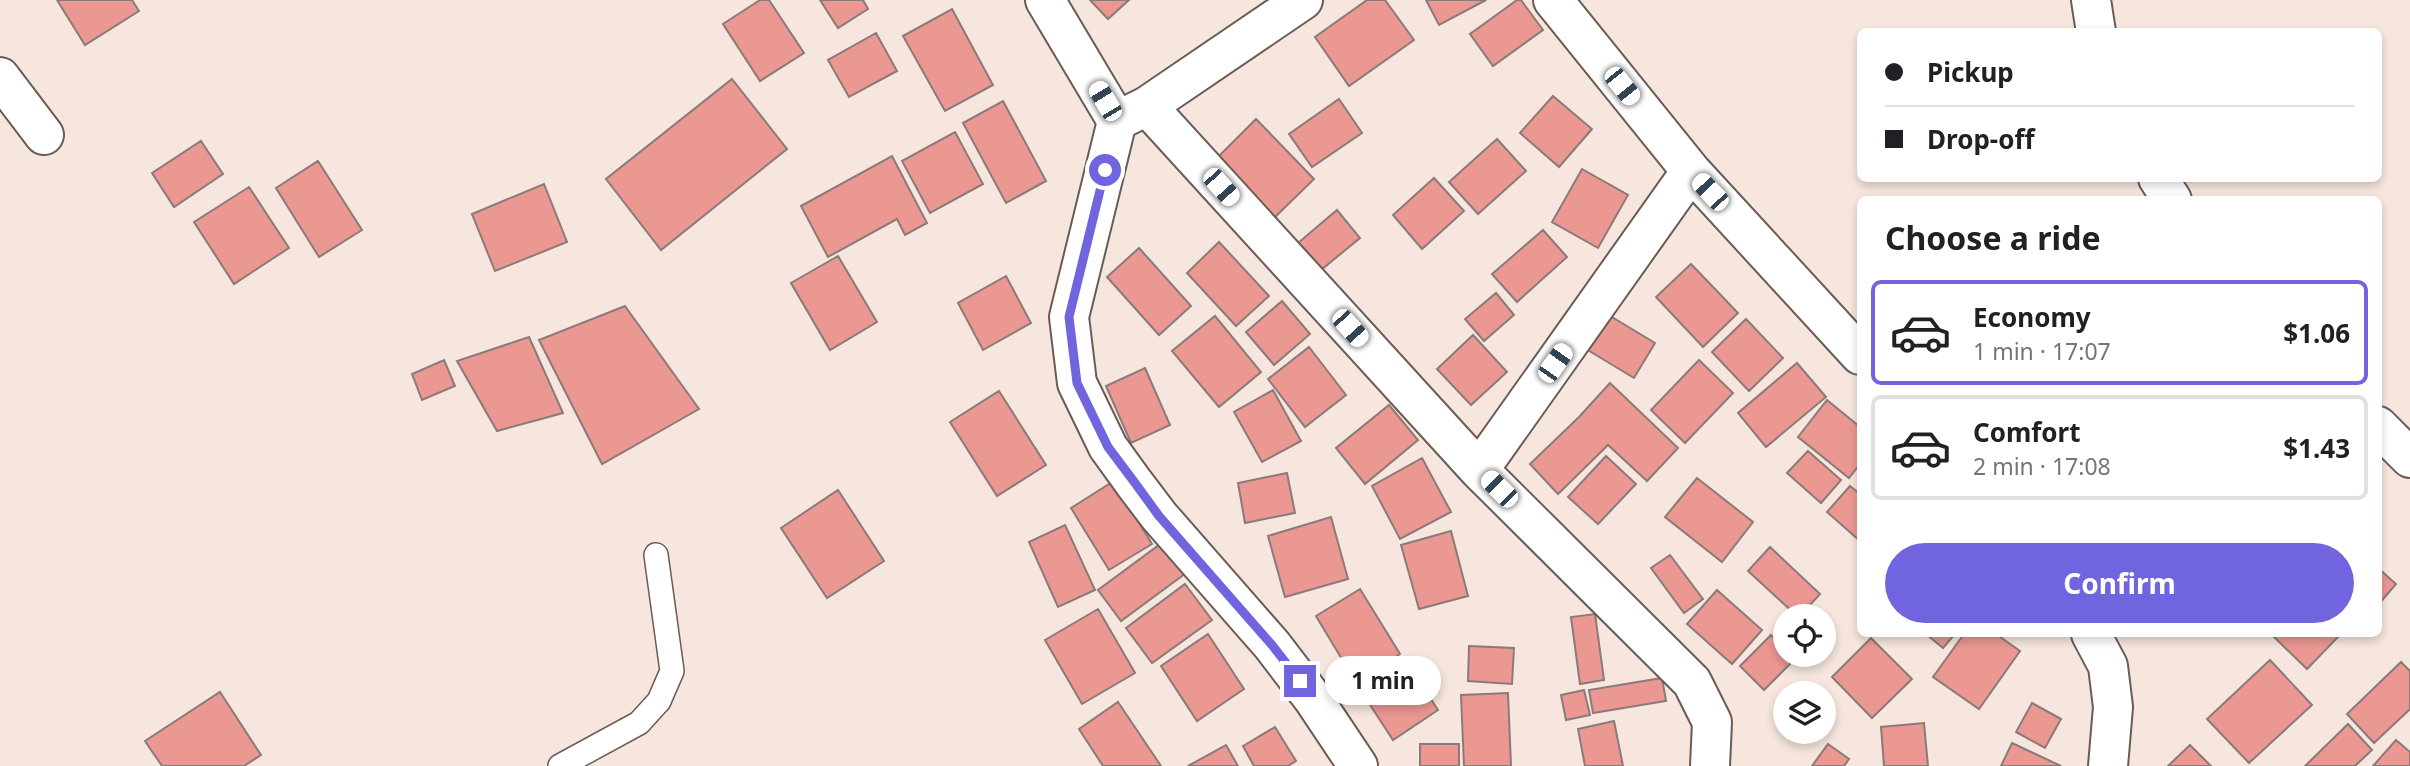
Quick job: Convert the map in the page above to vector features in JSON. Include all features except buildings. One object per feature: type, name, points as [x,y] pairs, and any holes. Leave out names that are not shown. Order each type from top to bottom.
[{"type":"street","points":[[1045,0],[1132,114],[1479,470],[1692,682],[1712,722],[1710,766]]},
{"type":"street","points":[[1303,0],[1132,114],[1069,317],[1077,383],[1108,447],[1159,516],[1272,645],[1314,700],[1358,766]]},
{"type":"street","points":[[1553,0],[1691,172],[1857,352]]},
{"type":"street","points":[[2091,0],[2095,28]]},
{"type":"street","points":[[0,77],[44,135]]},
{"type":"street","points":[[1479,470],[1691,172]]},
{"type":"street","points":[[2382,430],[2410,458]]},
{"type":"street","points":[[2093,637],[2108,666],[2113,707],[2108,766]]},
{"type":"lane","points":[[560,766],[639,723],[659,701],[672,671],[656,555]]},
{"type":"route","points":[[1105,170],[1069,317],[1077,383],[1108,447],[1159,516],[1272,645],[1300,681]]}]
